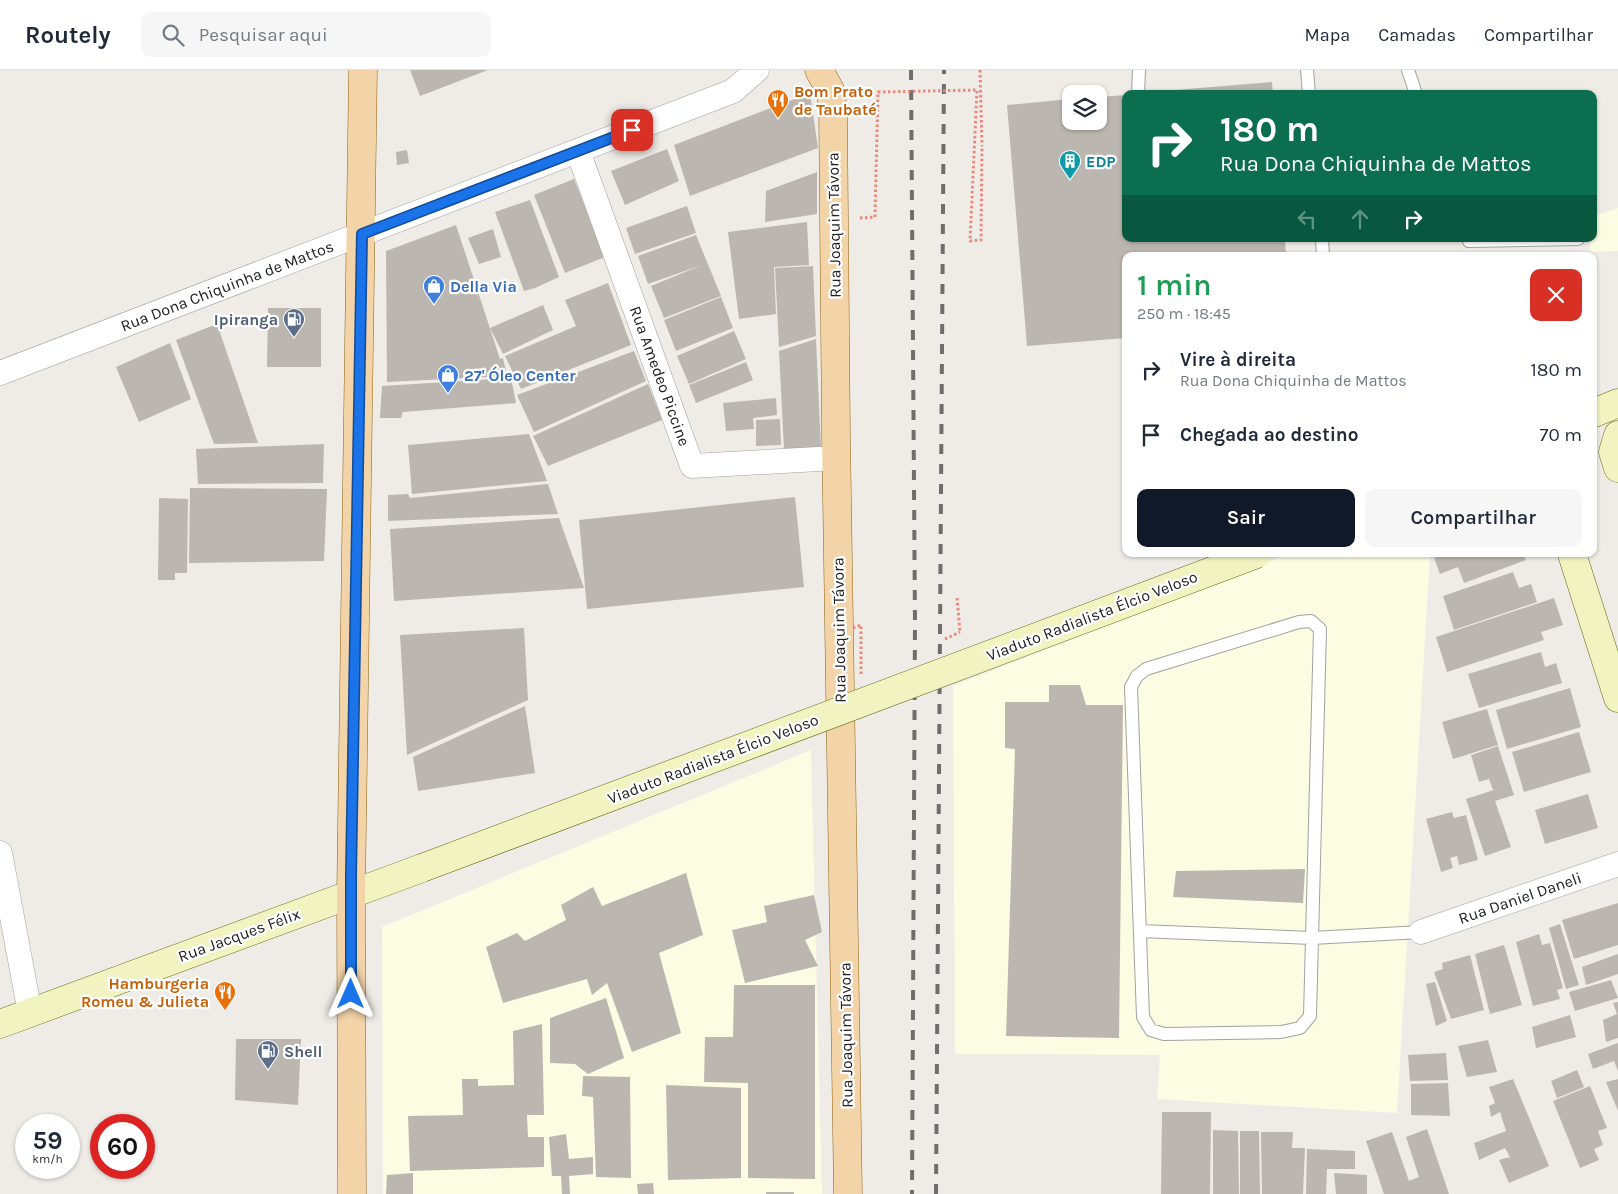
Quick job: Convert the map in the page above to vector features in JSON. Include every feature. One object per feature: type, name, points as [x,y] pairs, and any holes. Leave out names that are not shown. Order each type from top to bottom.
[{"type":"main road","points":[[352,1194],[351,894],[364,70]]},
{"type":"main road","name":"Rua Joaquim Távora","points":[[819,70],[830,90],[833,108],[848,1194]]},
{"type":"main road","points":[[1597,412],[1618,403]]},
{"type":"main road","name":"Viaduto Radialista Élcio Veloso","points":[[422,868],[1249,557]]},
{"type":"main road","points":[[1573,557],[1618,698]]},
{"type":"main road","name":"Rua Jacques Félix","points":[[0,1024],[422,868]]},
{"type":"street","name":"Rua Dona Chiquinha de Mattos","points":[[0,373],[733,91],[757,70]]},
{"type":"street","name":"Rua Amedeo Piccine","points":[[578,151],[692,466],[837,458]]},
{"type":"street","points":[[0,853],[30,1013]]},
{"type":"street","name":"Rua Daniel Daneli","points":[[1422,932],[1618,864]]},
{"type":"lane","points":[[1138,90],[1139,70]]},
{"type":"lane","points":[[1307,70],[1309,90]]},
{"type":"lane","points":[[1408,70],[1415,90]]},
{"type":"lane","points":[[1311,621],[1320,629],[1312,938],[1310,1016],[1300,1028],[1281,1032],[1164,1034],[1151,1030],[1143,1018],[1131,687],[1137,676],[1146,669],[1299,622],[1311,621]]},
{"type":"lane","points":[[1140,931],[1312,938],[1422,932]]},
{"type":"path","points":[[875,217],[878,92],[977,90],[970,241],[981,240],[982,146],[980,70]]},
{"type":"path","points":[[942,640],[960,632],[957,598]]},
{"type":"path","points":[[852,628],[861,625],[861,674],[870,671]]},
{"type":"shaded area","points":[[1618,208],[1618,251],[1591,252],[1589,242],[1597,242],[1597,215]]},
{"type":"shaded area","points":[[1280,557],[1430,557],[1397,1113],[1157,1099],[1160,1055],[955,1054],[953,686]]},
{"type":"shaded area","points":[[811,750],[822,1194],[383,1194],[382,927]]},
{"type":"building","points":[[410,70],[488,70],[420,96]]},
{"type":"building","points":[[1272,82],[1273,90],[1175,90]]},
{"type":"building","name":"Bom Prato de Taubaté","points":[[810,93],[818,148],[690,196],[674,145]]},
{"type":"building","name":"EDP","points":[[1122,95],[1122,242],[1285,242],[1286,252],[1122,252],[1122,338],[1027,346],[1007,105],[1062,100],[1062,130],[1107,130],[1107,96]]},
{"type":"building","points":[[667,149],[679,181],[625,205],[611,171]]},
{"type":"building","points":[[407,150],[409,163],[397,165],[396,152]]},
{"type":"building","points":[[817,172],[817,214],[765,222],[766,191]]},
{"type":"building","points":[[574,179],[605,257],[565,273],[534,195]]},
{"type":"building","points":[[530,200],[559,277],[524,291],[495,212]]},
{"type":"building","points":[[687,206],[696,233],[635,254],[626,228]]},
{"type":"building","points":[[807,222],[809,265],[774,267],[776,314],[739,319],[728,232]]},
{"type":"building","name":"Della Via","points":[[456,225],[500,359],[503,358],[507,376],[387,382],[386,251]]},
{"type":"building","points":[[493,229],[501,257],[479,264],[468,238]]},
{"type":"building","points":[[696,235],[721,296],[664,318],[651,286],[702,265],[648,284],[638,256]]},
{"type":"building","points":[[813,266],[816,336],[779,347],[775,268]]},
{"type":"building","points":[[608,283],[631,345],[521,389],[505,356],[576,326],[565,300]]},
{"type":"building","points":[[721,297],[733,328],[676,351],[664,320]]},
{"type":"building","points":[[543,305],[553,330],[503,354],[490,328]]},
{"type":"building","name":"Ipiranga","points":[[268,308],[321,308],[321,367],[267,367]]},
{"type":"building","points":[[217,324],[258,443],[214,444],[176,340]]},
{"type":"building","points":[[734,331],[746,359],[689,384],[677,356]]},
{"type":"building","points":[[816,339],[821,448],[784,450],[779,351]]},
{"type":"building","points":[[170,343],[191,399],[139,422],[116,367]]},
{"type":"building","points":[[634,351],[646,381],[534,432],[517,395]]},
{"type":"building","points":[[746,362],[753,380],[696,403],[689,385]]},
{"type":"building","name":"27' Óleo Center","points":[[511,378],[516,403],[403,412],[401,418],[380,418],[382,386]]},
{"type":"building","points":[[648,384],[662,420],[548,466],[533,436]]},
{"type":"building","points":[[776,398],[777,415],[753,418],[754,429],[726,431],[723,403]]},
{"type":"building","points":[[780,419],[781,445],[756,446],[756,420]]},
{"type":"building","points":[[529,434],[547,481],[412,494],[408,445]]},
{"type":"building","points":[[324,444],[323,483],[198,484],[196,449]]},
{"type":"building","points":[[548,484],[558,514],[388,521],[388,495],[408,494],[410,498]]},
{"type":"building","points":[[190,488],[327,489],[324,561],[189,563]]},
{"type":"building","points":[[795,497],[804,587],[587,609],[579,520]]},
{"type":"building","points":[[159,498],[188,499],[187,573],[175,573],[175,580],[158,580]]},
{"type":"building","points":[[559,518],[584,588],[394,601],[390,529]]},
{"type":"building","points":[[1524,557],[1526,560],[1464,583],[1458,567],[1440,574],[1434,558]]},
{"type":"building","points":[[1513,572],[1519,588],[1531,584],[1537,602],[1454,630],[1443,596]]},
{"type":"building","points":[[1554,598],[1563,625],[1541,632],[1544,640],[1447,672],[1436,637]]},
{"type":"building","points":[[524,628],[528,700],[407,755],[400,635]]},
{"type":"building","points":[[1541,652],[1545,667],[1556,663],[1562,683],[1479,708],[1468,674]]},
{"type":"building","points":[[1049,685],[1080,685],[1086,705],[1123,705],[1119,1038],[1006,1036],[1015,749],[1005,748],[1005,702],[1049,702]]},
{"type":"building","points":[[1570,688],[1581,727],[1507,749],[1496,710]]},
{"type":"building","points":[[525,706],[535,773],[418,791],[413,757]]},
{"type":"building","points":[[1487,709],[1498,745],[1453,759],[1442,722]]},
{"type":"building","points":[[1579,732],[1591,772],[1524,792],[1512,752]]},
{"type":"building","points":[[1498,746],[1514,795],[1495,801],[1511,847],[1485,856],[1466,799],[1503,787],[1493,790],[1489,779],[1479,782],[1471,755]]},
{"type":"building","points":[[1588,794],[1598,828],[1545,844],[1535,810]]},
{"type":"building","points":[[1452,812],[1454,818],[1466,815],[1478,860],[1459,865],[1457,856],[1450,858],[1453,868],[1441,872],[1426,819]]},
{"type":"building","points":[[1305,869],[1303,903],[1173,897],[1176,871]]},
{"type":"building","points":[[686,873],[703,935],[659,953],[681,1033],[632,1052],[607,983],[592,995],[587,979],[503,1003],[486,947],[517,933],[525,941],[566,920],[561,905],[593,887],[602,906]]},
{"type":"building","points":[[814,895],[822,932],[805,940],[818,966],[745,983],[732,930],[767,922],[764,906]]},
{"type":"building","points":[[1618,903],[1618,945],[1574,959],[1562,920]]},
{"type":"building","points":[[1560,924],[1579,985],[1566,989],[1549,928]]},
{"type":"building","points":[[1539,934],[1542,945],[1550,943],[1563,988],[1557,990],[1560,999],[1533,1006],[1516,942]]},
{"type":"building","points":[[1504,945],[1522,1005],[1490,1014],[1475,954]]},
{"type":"building","points":[[1618,954],[1618,974],[1586,985],[1582,967]]},
{"type":"building","points":[[1470,955],[1484,1010],[1451,1019],[1434,972],[1443,969],[1442,963]]},
{"type":"building","points":[[1611,980],[1618,998],[1575,1011],[1569,992]]},
{"type":"building","points":[[1435,982],[1447,1021],[1436,1026],[1426,984]]},
{"type":"building","points":[[734,985],[815,985],[815,1179],[748,1178],[748,1083],[704,1082],[705,1037],[733,1037]]},
{"type":"building","points":[[606,998],[624,1058],[588,1074],[575,1064],[550,1063],[550,1018]]},
{"type":"building","points":[[1618,1002],[1618,1038],[1606,1042],[1603,1020],[1617,1014],[1613,1003]]},
{"type":"building","points":[[1570,1015],[1576,1037],[1536,1048],[1532,1027]]},
{"type":"building","points":[[542,1024],[544,1115],[527,1115],[528,1137],[544,1137],[544,1167],[410,1171],[408,1116],[463,1115],[462,1079],[478,1079],[478,1086],[514,1085],[513,1031]]},
{"type":"building","name":"Shell","points":[[236,1039],[301,1039],[298,1105],[235,1100]]},
{"type":"building","points":[[1488,1040],[1497,1072],[1467,1077],[1458,1046]]},
{"type":"building","points":[[1618,1043],[1618,1071],[1614,1061],[1593,1069],[1588,1054]]},
{"type":"building","points":[[1446,1053],[1448,1080],[1410,1081],[1408,1055]]},
{"type":"building","points":[[1577,1070],[1584,1087],[1557,1098],[1551,1081]]},
{"type":"building","points":[[583,1076],[630,1077],[631,1178],[596,1177],[593,1097],[582,1096]]},
{"type":"building","points":[[1513,1079],[1549,1166],[1509,1183],[1499,1160],[1510,1157],[1505,1148],[1479,1160],[1474,1143],[1506,1131],[1500,1112],[1491,1117],[1489,1106],[1495,1103],[1489,1087]]},
{"type":"building","points":[[1618,1079],[1618,1111],[1606,1082]]},
{"type":"building","points":[[1448,1083],[1450,1116],[1411,1115],[1411,1084]]},
{"type":"building","points":[[666,1085],[741,1088],[741,1178],[668,1180]]},
{"type":"building","points":[[1590,1086],[1607,1128],[1598,1131],[1603,1145],[1594,1149],[1599,1160],[1580,1168],[1553,1101]]},
{"type":"building","points":[[1162,1112],[1211,1112],[1210,1194],[1161,1194]]},
{"type":"building","points":[[1427,1129],[1449,1194],[1384,1194],[1366,1141],[1392,1132],[1409,1181],[1419,1177],[1406,1137]]},
{"type":"building","points":[[1213,1130],[1238,1131],[1239,1194],[1213,1194]]},
{"type":"building","points":[[1240,1131],[1259,1131],[1260,1194],[1240,1194]]},
{"type":"building","points":[[1261,1132],[1293,1132],[1292,1148],[1305,1148],[1303,1194],[1262,1194]]},
{"type":"building","points":[[566,1134],[569,1159],[593,1157],[593,1174],[569,1176],[570,1194],[562,1194],[561,1176],[552,1176],[549,1137]]},
{"type":"building","points":[[1307,1149],[1355,1151],[1355,1169],[1327,1169],[1326,1194],[1306,1194]]},
{"type":"building","points":[[413,1173],[413,1194],[386,1194],[387,1175]]},
{"type":"building","points":[[1334,1173],[1367,1175],[1367,1194],[1336,1194]]},
{"type":"building","points":[[653,1183],[654,1194],[638,1194],[637,1184]]},
{"type":"building","points":[[766,1192],[794,1192],[794,1194],[766,1194]]},
{"type":"railway","points":[[911,70],[915,624],[912,1194]]},
{"type":"railway","points":[[936,1194],[944,70]]},
{"type":"place","name":"Bom Prato de Taubaté","points":[[778,119]]},
{"type":"place","name":"EDP","points":[[1070,180]]},
{"type":"place","name":"Della Via","points":[[434,305]]},
{"type":"place","name":"Ipiranga","points":[[294,338]]},
{"type":"place","name":"27' Óleo Center","points":[[448,394]]},
{"type":"place","name":"Hamburgeria Romeu & Julieta","points":[[225,1011]]},
{"type":"place","name":"Shell","points":[[268,1070]]},
{"type":"route","points":[[351,994],[351,874],[362,234],[632,130]]}]
